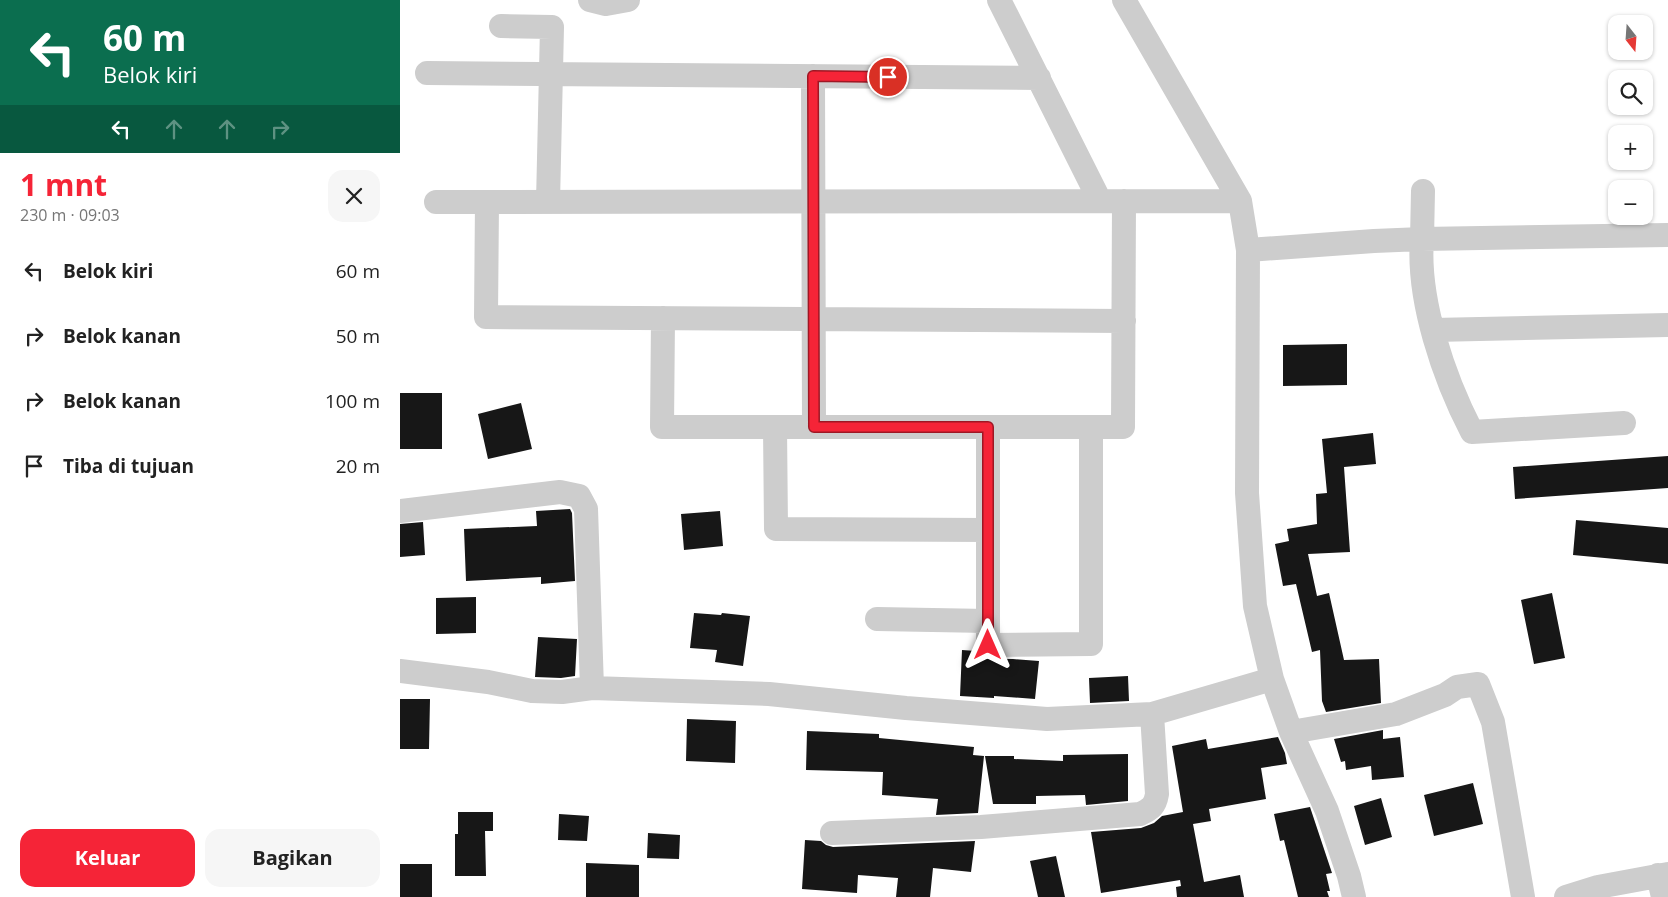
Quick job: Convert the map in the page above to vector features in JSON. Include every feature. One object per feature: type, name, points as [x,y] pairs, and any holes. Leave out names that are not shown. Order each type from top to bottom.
[{"type":"street","points":[[590,0],[606,4],[628,0]]},
{"type":"street","points":[[999,0],[1100,201]]},
{"type":"street","points":[[1124,0],[1240,201],[1248,250],[1247,493],[1255,606],[1272,679],[1292,732],[1327,811],[1349,876],[1354,897]]},
{"type":"street","points":[[501,26],[552,27],[548,202]]},
{"type":"street","points":[[427,73],[1038,78]]},
{"type":"street","points":[[813,76],[814,427]]},
{"type":"street","points":[[1423,191],[1421,256],[1425,297],[1439,350],[1472,432],[1624,423]]},
{"type":"street","points":[[662,318],[662,427],[1123,427],[1124,201]]},
{"type":"street","points":[[436,202],[1240,201]]},
{"type":"street","points":[[487,202],[486,317],[1124,321]]},
{"type":"street","points":[[1248,250],[1422,239],[1668,235]]},
{"type":"street","points":[[1433,330],[1668,325]]},
{"type":"street","points":[[775,427],[776,528],[988,530]]},
{"type":"street","points":[[988,427],[988,645],[1091,644],[1091,427]]},
{"type":"street","points":[[400,511],[560,492],[579,496],[586,509],[592,688]]},
{"type":"street","points":[[878,619],[988,621]]},
{"type":"street","points":[[400,670],[488,682],[532,691],[562,692],[592,688],[769,694],[906,708],[1047,719],[1152,714],[1272,679]]},
{"type":"street","points":[[1292,732],[1396,714],[1445,695],[1457,687],[1478,684],[1493,722],[1523,897]]},
{"type":"street","points":[[832,833],[981,826],[1140,814],[1155,804],[1152,714]]},
{"type":"street","points":[[1566,897],[1598,887],[1663,882]]},
{"type":"building","points":[[1347,344],[1347,385],[1283,386],[1283,345]]},
{"type":"building","points":[[400,393],[442,393],[442,449],[400,449]]},
{"type":"building","points":[[521,403],[532,449],[488,459],[478,414]]},
{"type":"building","points":[[1373,433],[1376,464],[1344,467],[1350,552],[1308,554],[1317,596],[1329,593],[1344,660],[1379,659],[1381,703],[1326,712],[1322,701],[1320,650],[1312,652],[1296,584],[1283,586],[1275,544],[1289,541],[1287,529],[1317,524],[1316,494],[1327,493],[1322,439]]},
{"type":"building","points":[[1668,456],[1668,488],[1515,499],[1513,467]]},
{"type":"building","points":[[570,509],[572,513],[575,581],[541,584],[541,577],[466,581],[464,529],[537,526],[536,511]]},
{"type":"building","points":[[720,511],[723,546],[684,550],[681,514]]},
{"type":"building","points":[[1576,520],[1668,528],[1668,564],[1573,555]]},
{"type":"building","points":[[423,522],[425,555],[400,557],[400,524]]},
{"type":"building","points":[[1552,593],[1565,658],[1534,664],[1521,600]]},
{"type":"building","points":[[476,597],[476,633],[436,634],[436,598]]},
{"type":"building","points":[[694,613],[750,616],[743,666],[715,662],[717,650],[690,648]]},
{"type":"building","points":[[538,637],[577,639],[575,676],[561,678],[535,677]]},
{"type":"building","points":[[962,650],[976,651],[981,657],[988,659],[1039,661],[1035,699],[960,696]]},
{"type":"building","points":[[1128,676],[1129,701],[1090,703],[1089,678]]},
{"type":"building","points":[[400,699],[430,699],[429,749],[400,749]]},
{"type":"building","points":[[687,719],[736,721],[735,763],[686,761]]},
{"type":"building","points":[[1383,730],[1383,739],[1400,737],[1404,777],[1372,780],[1371,766],[1346,770],[1345,761],[1341,762],[1334,739]]},
{"type":"building","points":[[807,731],[879,734],[879,738],[974,747],[973,755],[984,756],[978,813],[936,815],[938,799],[882,795],[883,772],[806,770]]},
{"type":"building","points":[[1278,737],[1285,753],[1287,764],[1261,768],[1266,799],[1209,809],[1211,821],[1193,824],[1204,882],[1240,875],[1244,897],[1177,897],[1176,887],[1181,886],[1180,880],[1101,893],[1091,832],[1141,828],[1154,823],[1162,816],[1183,812],[1172,746],[1206,739],[1208,749]]},
{"type":"building","points":[[1128,754],[1128,801],[1086,805],[1085,795],[1036,796],[1036,804],[993,804],[985,756],[1014,756],[1014,759],[1063,761],[1063,755]]},
{"type":"building","points":[[1473,783],[1483,824],[1434,836],[1424,795]]},
{"type":"building","points":[[1381,798],[1392,837],[1365,845],[1354,806]]},
{"type":"building","points":[[1310,807],[1332,873],[1326,874],[1330,891],[1327,891],[1329,897],[1298,897],[1284,840],[1280,841],[1274,814]]},
{"type":"building","points":[[458,812],[493,812],[493,831],[485,831],[486,876],[455,876],[455,834],[458,834]]},
{"type":"building","points":[[559,814],[589,816],[587,841],[558,840]]},
{"type":"building","points":[[648,833],[680,835],[679,859],[647,858]]},
{"type":"building","points":[[805,840],[821,841],[833,847],[975,841],[971,872],[933,868],[930,897],[896,897],[898,878],[858,875],[857,893],[802,889]]},
{"type":"building","points":[[1056,856],[1065,897],[1038,897],[1030,861]]},
{"type":"building","points":[[586,863],[639,865],[639,897],[586,897]]},
{"type":"building","points":[[400,864],[432,864],[432,897],[400,897]]},
{"type":"route","points":[[888,77],[813,76],[814,427],[988,427],[988,645]]}]
